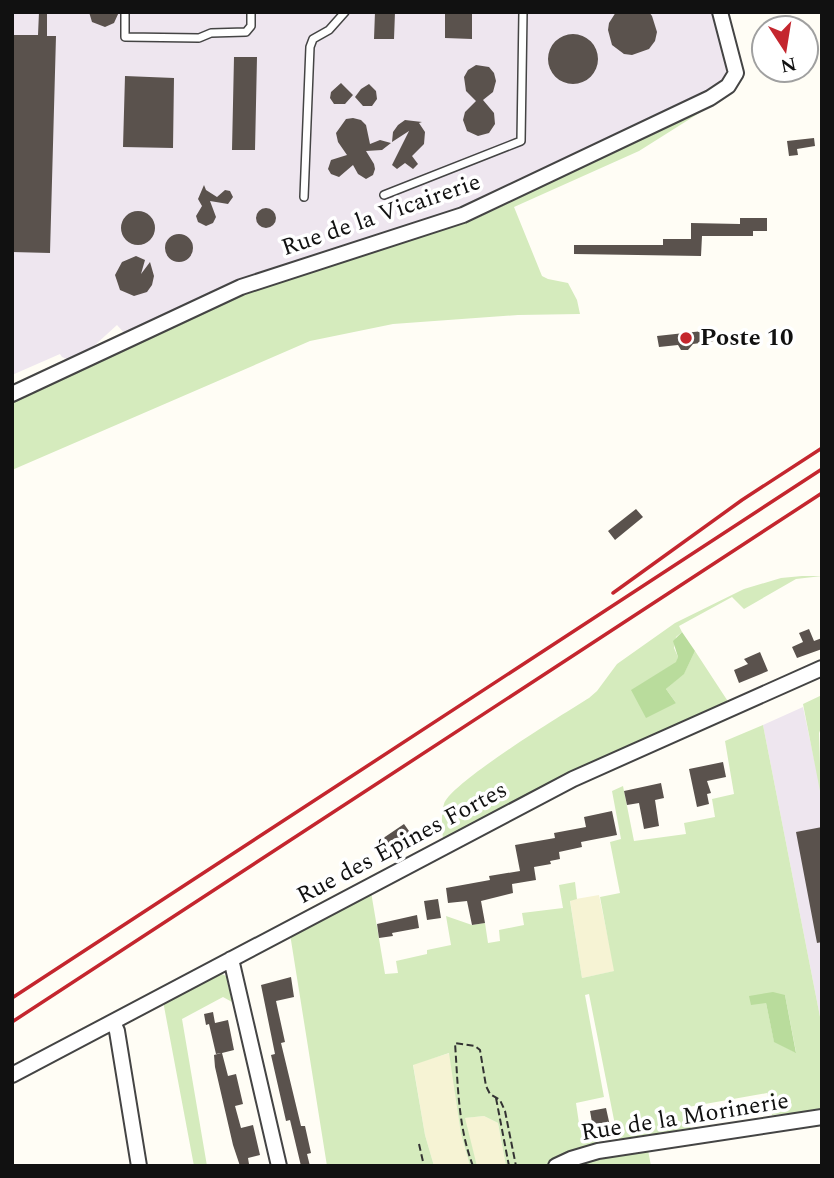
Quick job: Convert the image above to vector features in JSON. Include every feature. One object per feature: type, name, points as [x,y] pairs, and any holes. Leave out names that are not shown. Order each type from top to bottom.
[{"type":"street","name":"Rue de la Vicairerie","points":[[12,394],[241,288],[463,215],[710,98],[728,86],[736,73],[720,12]]},
{"type":"street","name":"Rue des Épines Fortes","points":[[12,1076],[573,779],[822,668]]},
{"type":"street","points":[[231,959],[279,1166]]},
{"type":"street","points":[[113,1023],[117,1031],[139,1166]]},
{"type":"street","name":"Rue de la Morinerie","points":[[556,1166],[598,1151],[822,1117]]},
{"type":"lane","points":[[125,12],[125,37],[199,38],[211,33],[246,32],[251,26],[251,12]]},
{"type":"lane","points":[[304,197],[310,47],[313,39],[329,30],[345,12]]},
{"type":"lane","points":[[384,195],[521,141],[523,12]]},
{"type":"path","points":[[473,1166],[461,1120],[454,1044],[475,1046],[480,1050],[486,1086],[500,1100],[505,1111],[516,1166]]},
{"type":"path","points":[[496,1098],[509,1166]]},
{"type":"path","points":[[419,1144],[424,1166]]},
{"type":"shaded area","points":[[12,12],[711,12],[728,71],[721,86],[465,207],[126,335],[117,325],[84,355],[69,360],[60,354],[12,375]]},
{"type":"shaded area","points":[[803,707],[822,796],[822,1027],[763,725]]},
{"type":"shaded area","points":[[599,895],[615,971],[582,978],[570,900]]},
{"type":"shaded area","points":[[450,1053],[461,1134],[470,1166],[434,1166],[425,1135],[413,1064]]},
{"type":"shaded area","points":[[484,1116],[498,1123],[506,1166],[477,1166],[464,1118]]},
{"type":"green space","points":[[712,105],[639,151],[514,207],[542,276],[568,283],[577,300],[580,314],[518,315],[393,324],[310,341],[12,470],[12,402],[245,292],[471,221]]},
{"type":"green space","points":[[822,576],[796,579],[744,609],[732,597],[679,626],[682,632],[676,637],[674,648],[677,662],[632,690],[676,703],[666,689],[684,673],[695,651],[729,703],[443,843],[443,808],[451,794],[486,765],[589,698],[617,664],[675,623],[744,589],[781,578]]},
{"type":"green space","points":[[682,632],[695,651],[684,674],[666,689],[676,703],[646,718],[631,690],[676,662],[678,657],[673,641]]},
{"type":"green space","points":[[822,695],[822,726],[819,733],[821,796],[803,704]]},
{"type":"green space","points":[[763,725],[822,1027],[822,1111],[772,1115],[767,1093],[688,1107],[691,1131],[618,1140],[589,994],[585,995],[604,1097],[576,1103],[580,1130],[593,1128],[596,1144],[542,1166],[506,1166],[498,1123],[484,1116],[465,1118],[477,1166],[470,1166],[461,1134],[449,1053],[413,1065],[425,1135],[434,1166],[327,1166],[290,934],[371,892],[385,974],[398,973],[396,961],[451,945],[446,916],[472,925],[485,923],[488,943],[500,941],[499,930],[524,925],[522,913],[563,908],[559,885],[575,882],[577,899],[570,901],[582,978],[614,971],[600,897],[620,893],[610,842],[621,839],[612,791],[623,786],[634,841],[686,834],[684,823],[715,817],[712,799],[734,794],[725,741]],"holes":[[[785,995],[796,1052],[774,1041],[766,1003]]]},
{"type":"green space","points":[[218,972],[226,976],[232,1002],[223,997],[182,1019],[207,1166],[194,1166],[163,1001]]},
{"type":"green space","points":[[773,992],[785,995],[796,1053],[774,1042],[766,1003],[751,1005],[749,996]]},
{"type":"green space","points":[[648,1150],[651,1166],[575,1166],[599,1157]]},
{"type":"building","points":[[39,12],[47,12],[47,36],[56,36],[50,253],[12,252],[12,35],[38,35]]},
{"type":"building","points":[[89,12],[119,12],[114,23],[105,27],[92,22]]},
{"type":"building","points":[[375,12],[395,12],[394,39],[374,39]]},
{"type":"building","points":[[445,12],[472,12],[472,39],[445,38]]},
{"type":"building","points":[[616,12],[649,12],[657,32],[649,49],[632,55],[624,54],[612,45],[608,30]]},
{"type":"building","points":[[573,34],[590,42],[598,59],[590,76],[573,84],[556,76],[548,59],[556,42]]},
{"type":"building","points":[[234,57],[257,57],[255,150],[232,150]]},
{"type":"building","points":[[476,65],[489,67],[496,81],[493,92],[483,100],[494,113],[495,124],[489,133],[478,136],[467,131],[463,120],[465,112],[476,101],[466,91],[464,77],[468,70]]},
{"type":"building","points":[[125,76],[174,78],[173,148],[123,147]]},
{"type":"building","points":[[341,83],[353,95],[345,104],[334,104],[330,98],[331,92]]},
{"type":"building","points":[[369,84],[376,91],[377,99],[372,106],[363,106],[355,97]]},
{"type":"building","points":[[353,118],[366,125],[370,144],[380,140],[391,143],[382,150],[366,151],[375,169],[373,175],[366,179],[358,174],[353,165],[339,177],[331,174],[328,169],[331,160],[347,155],[338,142],[336,133],[346,119]]},
{"type":"building","points":[[405,120],[422,122],[419,123],[425,132],[424,144],[412,156],[418,164],[413,169],[405,163],[397,169],[392,165],[409,131],[392,142],[393,132]]},
{"type":"building","points":[[814,138],[815,146],[797,149],[798,155],[789,156],[787,141]]},
{"type":"building","points":[[204,185],[206,190],[217,197],[225,190],[230,191],[233,197],[228,204],[210,201],[216,217],[213,223],[206,226],[198,222],[196,216],[202,206],[198,199]]},
{"type":"building","points":[[266,208],[273,211],[276,218],[273,225],[266,228],[259,225],[256,218],[259,211]]},
{"type":"building","points":[[138,211],[150,216],[155,228],[150,240],[138,245],[126,240],[121,228],[126,216]]},
{"type":"building","points":[[740,218],[767,218],[767,231],[753,231],[753,236],[702,236],[701,256],[574,254],[574,245],[663,245],[663,239],[691,239],[691,223],[740,224]]},
{"type":"building","points":[[179,234],[189,238],[193,248],[189,258],[179,262],[169,258],[165,248],[169,238]]},
{"type":"building","points":[[136,256],[145,260],[141,274],[150,262],[154,276],[147,292],[134,296],[120,290],[115,275],[122,262]]},
{"type":"building","name":"Poste 10","points":[[712,330],[714,341],[693,344],[688,350],[681,350],[678,345],[659,347],[657,336]]},
{"type":"building","points":[[636,509],[643,517],[615,540],[608,531]]},
{"type":"building","points":[[809,629],[814,641],[822,638],[822,649],[797,658],[792,647],[803,642],[799,633]]},
{"type":"building","points":[[760,652],[768,671],[739,683],[734,670],[748,664],[744,659]]},
{"type":"building","points":[[723,762],[726,777],[707,781],[711,793],[707,794],[709,804],[697,807],[689,769]]},
{"type":"building","points":[[661,783],[664,798],[655,800],[659,826],[644,829],[639,803],[627,805],[624,791]]},
{"type":"building","points":[[612,811],[617,835],[581,842],[582,847],[559,852],[560,859],[550,861],[551,864],[534,867],[536,880],[512,884],[513,893],[481,901],[485,923],[472,925],[467,901],[448,903],[446,888],[520,871],[515,845],[555,838],[554,833],[586,827],[584,817]]},
{"type":"building","points":[[404,824],[414,838],[386,857],[376,843]]},
{"type":"building","points":[[822,827],[822,942],[817,943],[796,832]]},
{"type":"building","points":[[438,899],[441,918],[427,920],[424,901]]},
{"type":"building","points":[[417,915],[419,928],[379,938],[377,924]]},
{"type":"building","points":[[291,977],[294,997],[276,1001],[285,1042],[281,1043],[301,1126],[305,1126],[311,1153],[307,1154],[310,1166],[301,1166],[290,1120],[286,1121],[271,1055],[275,1054],[261,985]]},
{"type":"building","points":[[213,1012],[215,1023],[228,1020],[234,1050],[222,1053],[228,1076],[236,1074],[243,1104],[235,1106],[241,1128],[253,1125],[260,1155],[248,1158],[249,1164],[240,1166],[215,1067],[214,1055],[221,1053],[216,1054],[204,1014]]},
{"type":"building","points":[[606,1108],[610,1126],[593,1128],[590,1111]]},
{"type":"railway","points":[[613,593],[742,500],[822,448]]},
{"type":"railway","points":[[12,998],[822,469]]},
{"type":"railway","points":[[12,1022],[822,493]]},
{"type":"place","name":"Poste 10","points":[[686,338]]}]
